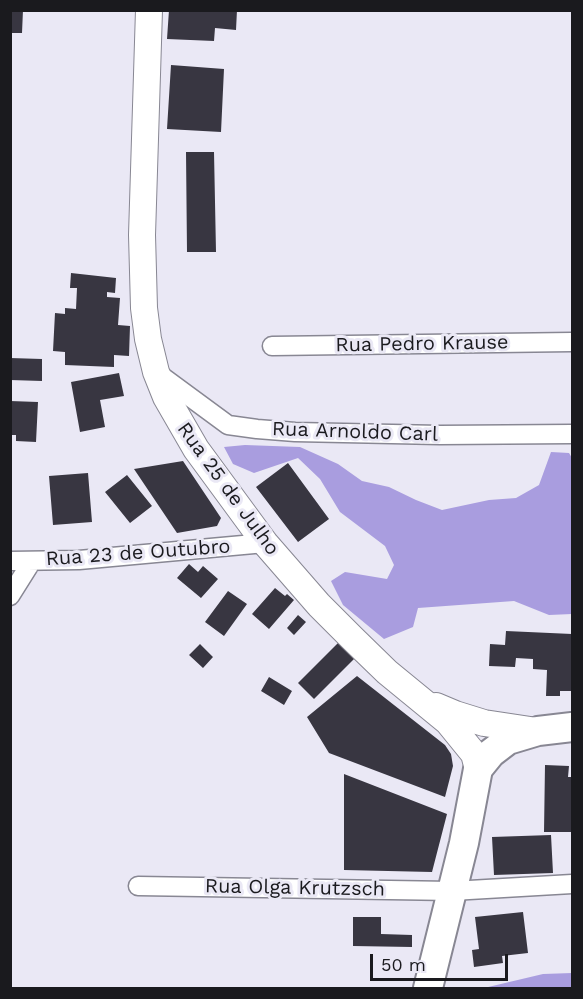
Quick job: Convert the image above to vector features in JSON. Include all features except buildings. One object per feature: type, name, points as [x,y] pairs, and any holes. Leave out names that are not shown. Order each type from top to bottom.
[{"type":"main road","name":"Rua 25 de Julho","points":[[149,10],[142,235],[144,308],[156,372],[178,422],[265,543],[352,638],[387,672],[448,723],[474,754],[478,769]]},
{"type":"main road","name":"Rua 25 de Julho","points":[[420,698],[455,714],[484,723],[538,731],[573,727]]},
{"type":"main road","points":[[428,988],[464,843],[478,769],[491,753],[508,740],[538,731]]},
{"type":"street","name":"Rua Pedro Krause","points":[[272,346],[573,342]]},
{"type":"street","name":"Rua Arnoldo Carl","points":[[156,372],[228,425],[295,432],[573,435]]},
{"type":"street","name":"Rua 23 de Outubro","points":[[10,561],[125,557],[265,543]]},
{"type":"street","points":[[10,596],[32,561]]},
{"type":"street","name":"Rua Olga Krutzsch","points":[[138,886],[453,891],[573,884]]},
{"type":"shaded area","points":[[245,445],[300,447],[338,464],[362,481],[389,487],[442,510],[489,500],[516,498],[539,485],[551,452],[569,453],[572,458],[572,614],[549,615],[514,601],[418,608],[413,627],[384,639],[343,605],[331,581],[345,572],[387,579],[394,565],[385,546],[340,512],[320,479],[298,458],[254,473],[233,464],[224,447]]},
{"type":"shaded area","points":[[572,973],[572,988],[484,988],[543,974]]}]
